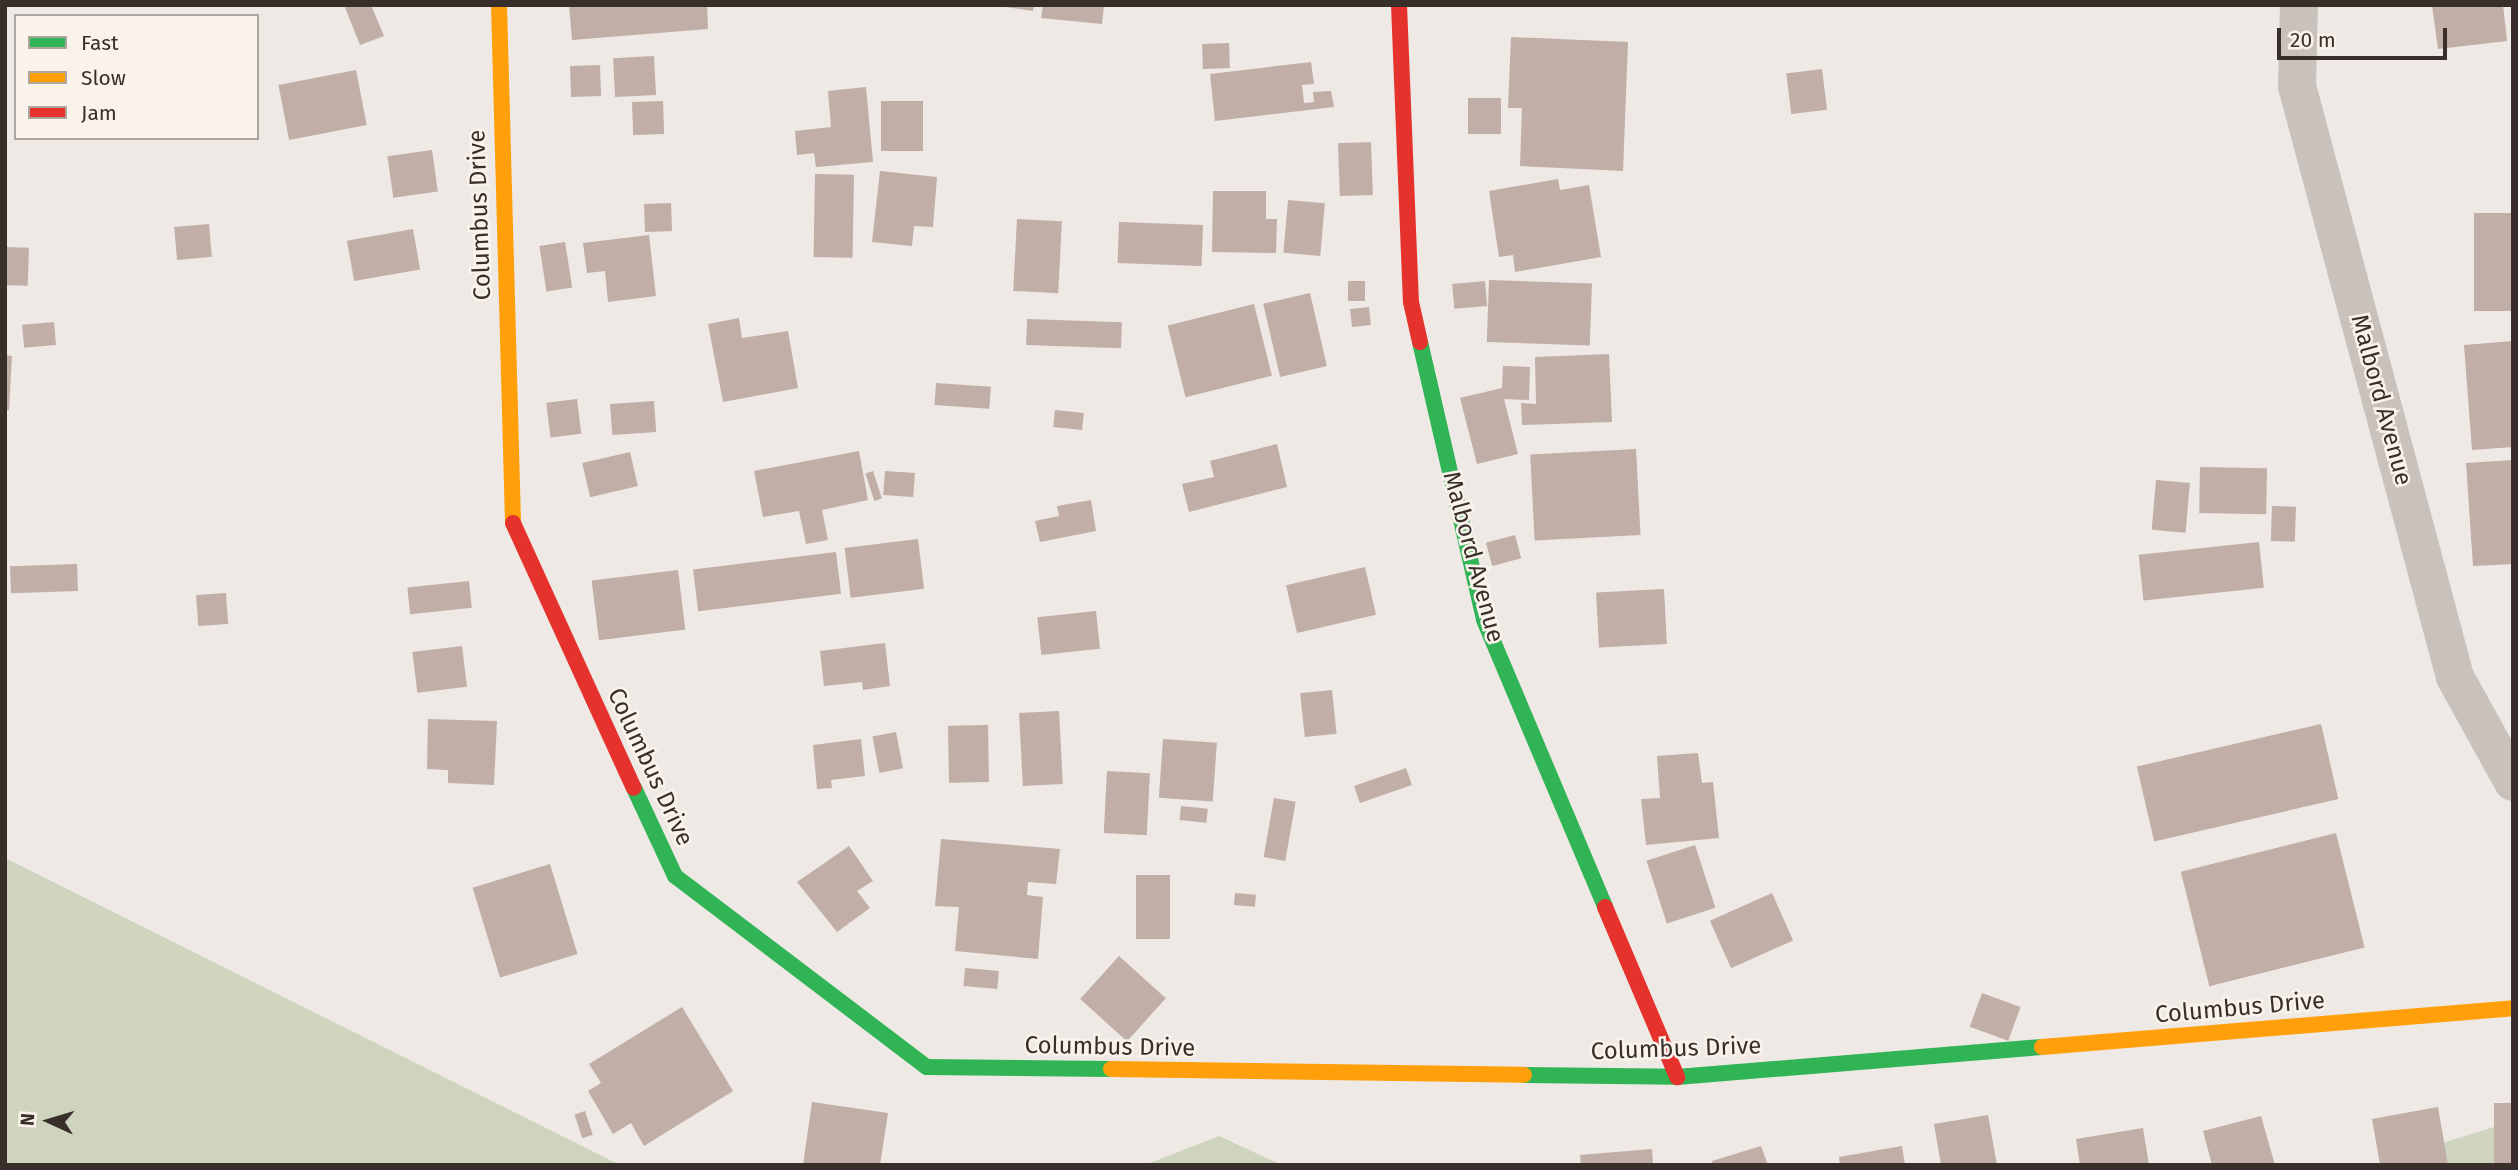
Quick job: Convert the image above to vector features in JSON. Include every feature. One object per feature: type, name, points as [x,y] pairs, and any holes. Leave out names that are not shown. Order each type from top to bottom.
[{"type":"street","name":"Columbus Drive","points":[[499,5],[513,526],[675,876],[927,1067],[1677,1077],[2513,1008]]},
{"type":"street","name":"Malbord Avenue","points":[[1399,5],[1410,302],[1484,620],[1677,1077]]},
{"type":"street","name":"Malbord Avenue","points":[[2299,5],[2297,86],[2455,677],[2513,782]]},
{"type":"green space","points":[[5,858],[620,1165],[5,1165]]},
{"type":"green space","points":[[2513,1121],[2513,1165],[2372,1165]]},
{"type":"green space","points":[[1219,1136],[1282,1165],[1145,1165]]},
{"type":"building","points":[[344,5],[371,5],[384,36],[360,45]]},
{"type":"building","points":[[569,5],[707,5],[708,29],[572,40]]},
{"type":"building","points":[[991,5],[1034,5],[1033,11]]},
{"type":"building","points":[[1043,5],[1104,5],[1102,24],[1041,18]]},
{"type":"building","points":[[2432,5],[2503,5],[2507,41],[2438,49]]},
{"type":"building","points":[[1511,37],[1628,42],[1623,171],[1520,166],[1522,108],[1508,108]]},
{"type":"building","points":[[1229,43],[1230,68],[1203,69],[1202,44]]},
{"type":"building","points":[[654,56],[656,95],[615,97],[613,58]]},
{"type":"building","points":[[1311,62],[1314,84],[1302,85],[1304,103],[1314,102],[1313,92],[1331,91],[1334,107],[1215,121],[1210,74]]},
{"type":"building","points":[[600,65],[601,96],[571,97],[570,66]]},
{"type":"building","points":[[1822,69],[1827,110],[1791,114],[1786,73]]},
{"type":"building","points":[[356,70],[367,125],[289,140],[278,85]]},
{"type":"building","points":[[866,87],[873,162],[816,167],[814,153],[797,155],[795,131],[831,127],[828,91]]},
{"type":"building","points":[[1468,98],[1501,98],[1501,134],[1468,134]]},
{"type":"building","points":[[663,101],[664,134],[633,135],[632,102]]},
{"type":"building","points":[[881,101],[923,101],[923,151],[881,151]]},
{"type":"building","points":[[1371,142],[1373,195],[1340,196],[1338,143]]},
{"type":"building","points":[[432,150],[438,192],[393,198],[387,156]]},
{"type":"building","points":[[880,171],[937,177],[933,227],[914,226],[912,246],[872,242]]},
{"type":"building","points":[[815,174],[854,175],[853,258],[814,257]]},
{"type":"building","points":[[1558,179],[1560,190],[1589,185],[1601,257],[1515,272],[1513,255],[1499,257],[1489,191]]},
{"type":"building","points":[[1213,191],[1266,191],[1266,219],[1277,219],[1276,253],[1212,252]]},
{"type":"building","points":[[1288,200],[1325,203],[1320,256],[1283,253]]},
{"type":"building","points":[[671,203],[672,231],[645,232],[644,204]]},
{"type":"building","points":[[2474,213],[2513,213],[2513,311],[2474,311]]},
{"type":"building","points":[[1017,219],[1062,221],[1058,293],[1013,291]]},
{"type":"building","points":[[1119,222],[1203,225],[1202,266],[1118,263]]},
{"type":"building","points":[[209,224],[212,257],[177,260],[174,227]]},
{"type":"building","points":[[413,229],[420,269],[354,281],[347,241]]},
{"type":"building","points":[[649,235],[656,296],[608,302],[605,271],[587,273],[583,243]]},
{"type":"building","points":[[565,242],[572,287],[547,292],[539,246]]},
{"type":"building","points":[[5,247],[29,248],[28,286],[5,285]]},
{"type":"building","points":[[1489,280],[1592,284],[1590,346],[1487,342]]},
{"type":"building","points":[[1348,281],[1365,281],[1365,301],[1348,301]]},
{"type":"building","points":[[1485,281],[1487,306],[1454,309],[1452,284]]},
{"type":"building","points":[[1310,293],[1327,366],[1280,377],[1263,304]]},
{"type":"building","points":[[1254,304],[1272,376],[1186,397],[1168,326]]},
{"type":"building","points":[[1369,307],[1371,325],[1352,327],[1350,309]]},
{"type":"building","points":[[739,318],[742,338],[788,331],[798,388],[723,402],[708,324]]},
{"type":"building","points":[[1027,319],[1122,322],[1121,348],[1026,345]]},
{"type":"building","points":[[54,322],[56,345],[24,348],[22,325]]},
{"type":"building","points":[[2513,341],[2513,447],[2472,450],[2464,345]]},
{"type":"building","points":[[1609,354],[1612,422],[1522,425],[1521,403],[1536,404],[1535,357]]},
{"type":"building","points":[[5,355],[12,356],[9,410],[5,410]]},
{"type":"building","points":[[1503,366],[1530,367],[1529,400],[1504,399],[1518,454],[1477,464],[1460,398],[1502,388]]},
{"type":"building","points":[[936,383],[991,387],[989,409],[934,405]]},
{"type":"building","points":[[577,399],[581,434],[550,438],[546,403]]},
{"type":"building","points":[[654,401],[656,432],[612,435],[610,404]]},
{"type":"building","points":[[1055,410],[1084,413],[1082,430],[1053,427]]},
{"type":"building","points":[[1277,444],[1287,487],[1189,512],[1182,484],[1214,477],[1210,461]]},
{"type":"building","points":[[1636,449],[1641,535],[1535,540],[1530,455]]},
{"type":"building","points":[[859,451],[868,500],[822,510],[828,540],[806,544],[799,511],[763,517],[754,471]]},
{"type":"building","points":[[630,452],[638,486],[590,497],[582,463]]},
{"type":"building","points":[[2513,460],[2513,564],[2473,566],[2466,463]]},
{"type":"building","points":[[2200,467],[2267,468],[2266,514],[2199,513]]},
{"type":"building","points":[[873,471],[882,499],[874,501],[865,473]]},
{"type":"building","points":[[885,471],[915,473],[913,497],[883,495]]},
{"type":"building","points":[[2156,480],[2190,483],[2186,533],[2152,530]]},
{"type":"building","points":[[1091,500],[1096,531],[1040,542],[1035,521],[1059,516],[1057,506]]},
{"type":"building","points":[[2272,506],[2296,507],[2295,542],[2271,541]]},
{"type":"building","points":[[1515,535],[1521,558],[1492,566],[1486,543]]},
{"type":"building","points":[[918,539],[924,589],[851,598],[845,548]]},
{"type":"building","points":[[2259,542],[2264,588],[2143,600],[2139,555]]},
{"type":"building","points":[[836,552],[841,594],[698,611],[693,570]]},
{"type":"building","points":[[77,564],[78,591],[11,593],[10,566]]},
{"type":"building","points":[[1365,567],[1376,615],[1297,633],[1286,585]]},
{"type":"building","points":[[678,570],[685,630],[599,640],[592,581]]},
{"type":"building","points":[[469,581],[472,608],[410,614],[407,587]]},
{"type":"building","points":[[1664,589],[1667,644],[1599,647],[1596,593]]},
{"type":"building","points":[[226,593],[228,624],[198,626],[196,595]]},
{"type":"building","points":[[1096,611],[1100,649],[1041,655],[1037,617]]},
{"type":"building","points":[[885,643],[890,686],[863,690],[862,682],[824,686],[820,651]]},
{"type":"building","points":[[462,646],[467,687],[417,693],[412,652]]},
{"type":"building","points":[[1332,690],[1337,734],[1305,737],[1300,693]]},
{"type":"building","points":[[1059,711],[1063,784],[1023,786],[1019,713]]},
{"type":"building","points":[[428,719],[497,721],[494,785],[448,783],[448,770],[427,769]]},
{"type":"building","points":[[2321,724],[2338,799],[2154,842],[2137,767]]},
{"type":"building","points":[[988,725],[989,782],[949,783],[948,726]]},
{"type":"building","points":[[896,732],[903,768],[880,773],[872,737]]},
{"type":"building","points":[[861,739],[865,776],[831,780],[832,788],[817,789],[813,745]]},
{"type":"building","points":[[1163,739],[1217,743],[1213,802],[1159,798]]},
{"type":"building","points":[[1698,753],[1702,783],[1713,782],[1719,838],[1646,845],[1641,799],[1660,798],[1657,756]]},
{"type":"building","points":[[1406,768],[1412,785],[1360,803],[1354,786]]},
{"type":"building","points":[[1107,771],[1150,773],[1147,835],[1104,833]]},
{"type":"building","points":[[1274,798],[1296,802],[1285,861],[1264,857]]},
{"type":"building","points":[[1181,806],[1208,809],[1206,823],[1180,820]]},
{"type":"building","points":[[2336,833],[2365,947],[2209,986],[2181,872]]},
{"type":"building","points":[[941,839],[1060,849],[1056,884],[1028,882],[1027,895],[1043,897],[1038,959],[955,951],[959,907],[935,906]]},
{"type":"building","points":[[1695,845],[1715,908],[1667,924],[1646,861]]},
{"type":"building","points":[[849,846],[873,881],[857,891],[870,908],[837,932],[797,882]]},
{"type":"building","points":[[550,864],[577,954],[500,978],[473,888]]},
{"type":"building","points":[[1136,875],[1170,875],[1170,939],[1136,939]]},
{"type":"building","points":[[1235,893],[1256,895],[1255,907],[1234,905]]},
{"type":"building","points":[[1772,893],[1793,941],[1731,968],[1710,921]]},
{"type":"building","points":[[1119,956],[1166,998],[1127,1041],[1080,999]]},
{"type":"building","points":[[965,968],[999,971],[997,989],[963,986]]},
{"type":"building","points":[[1982,993],[2021,1007],[2008,1041],[1970,1027]]},
{"type":"building","points":[[682,1007],[733,1091],[644,1146],[631,1123],[613,1134],[588,1091],[601,1083],[589,1064]]},
{"type":"building","points":[[812,1102],[888,1113],[880,1165],[803,1165]]},
{"type":"building","points":[[2494,1103],[2513,1103],[2513,1165],[2494,1165]]},
{"type":"building","points":[[2438,1107],[2448,1165],[2380,1165],[2372,1119]]},
{"type":"building","points":[[585,1111],[593,1135],[582,1138],[575,1114]]},
{"type":"building","points":[[1988,1115],[1997,1165],[1941,1165],[1934,1124]]},
{"type":"building","points":[[2261,1116],[2275,1165],[2212,1165],[2203,1131]]},
{"type":"building","points":[[2143,1128],[2149,1165],[2080,1165],[2076,1139]]},
{"type":"building","points":[[1761,1146],[1768,1165],[1713,1165],[1712,1161]]},
{"type":"building","points":[[1902,1146],[1905,1165],[1840,1165],[1839,1157]]},
{"type":"building","points":[[1652,1149],[1653,1165],[1581,1165],[1580,1155]]},
{"type":"traffic: fast","points":[[1420,342],[1484,620],[1605,907]]},
{"type":"traffic: fast","points":[[634,788],[675,876],[927,1067],[1111,1069]]},
{"type":"traffic: fast","points":[[1524,1075],[1677,1077],[2042,1047]]},
{"type":"traffic: slow","points":[[499,5],[513,523]]},
{"type":"traffic: slow","points":[[2042,1047],[2513,1008]]},
{"type":"traffic: slow","points":[[1111,1069],[1524,1075]]},
{"type":"traffic: jam","points":[[1399,5],[1411,302],[1420,342]]},
{"type":"traffic: jam","points":[[513,523],[634,788]]},
{"type":"traffic: jam","points":[[1605,907],[1677,1077]]}]
